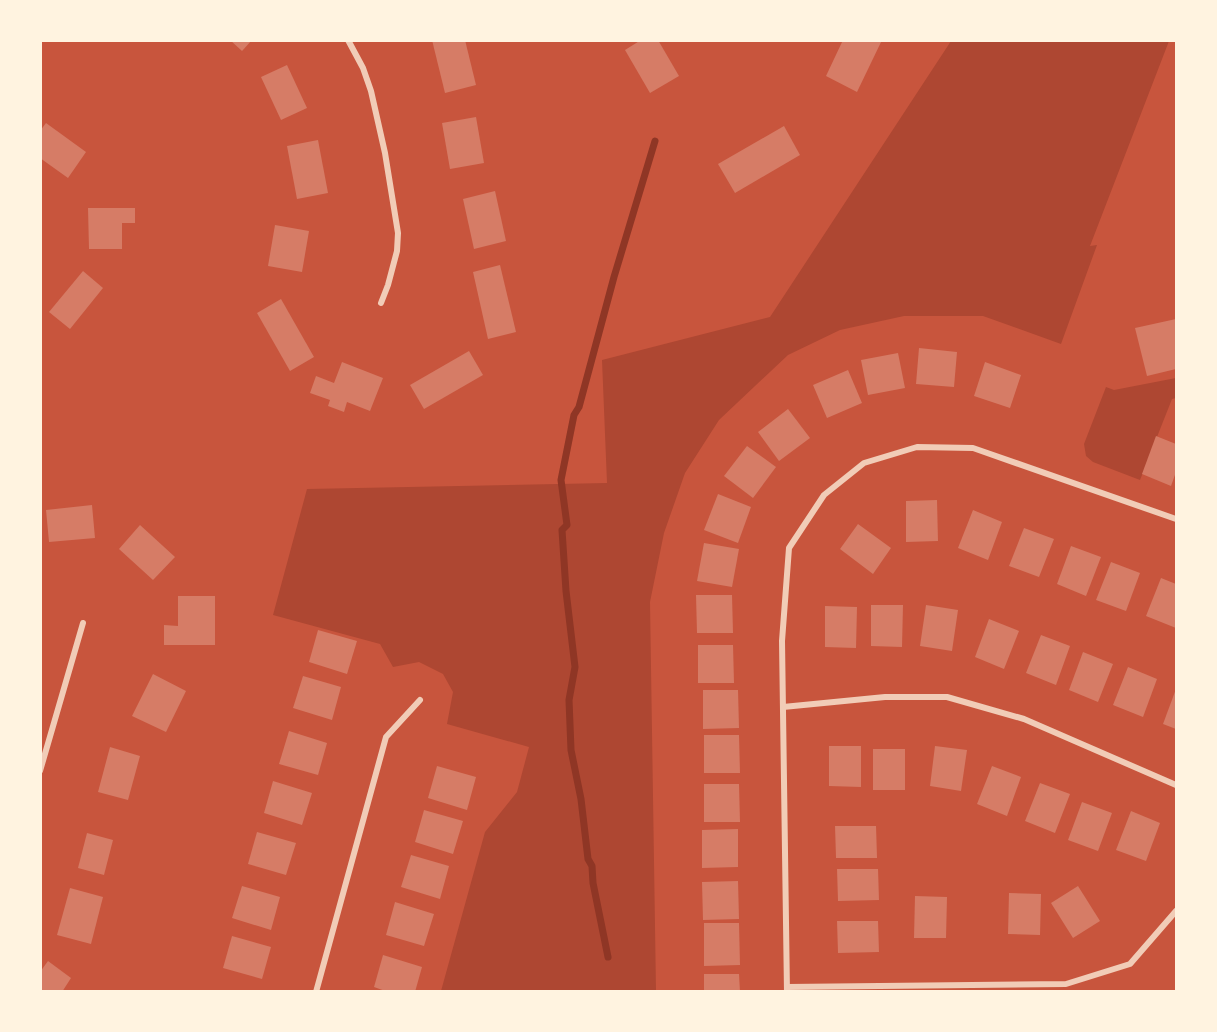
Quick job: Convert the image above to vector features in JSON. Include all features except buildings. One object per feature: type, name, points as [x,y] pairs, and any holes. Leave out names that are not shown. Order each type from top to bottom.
[{"type":"street","points":[[348,40],[363,68],[371,92],[385,153],[398,233],[397,251],[381,303]]},
{"type":"street","points":[[1176,519],[973,448],[917,447],[864,463],[824,495],[789,548],[782,641],[787,989],[1066,984],[1130,964],[1176,911]]},
{"type":"street","points":[[40,771],[82,622]]},
{"type":"street","points":[[783,707],[885,697],[947,697],[1024,719],[1176,784]]},
{"type":"street","points":[[316,992],[386,737],[420,700]]},
{"type":"shaded area","points":[[951,41],[1169,41],[1090,246],[1097,245],[1061,344],[983,316],[904,316],[840,330],[788,355],[719,420],[685,473],[664,533],[650,602],[656,991],[441,991],[485,832],[517,792],[529,747],[447,724],[453,692],[443,674],[419,662],[393,667],[380,644],[273,615],[307,489],[607,483],[602,360],[770,317]]},
{"type":"shaded area","points":[[1176,378],[1176,398],[1172,399],[1140,480],[1093,462],[1086,456],[1084,444],[1106,387],[1114,390]]},
{"type":"waterway","points":[[608,957],[593,883],[592,866],[588,859],[581,799],[571,750],[569,700],[575,667],[566,591],[562,530],[567,525],[561,480],[574,415],[579,407],[614,277],[655,141]]}]
